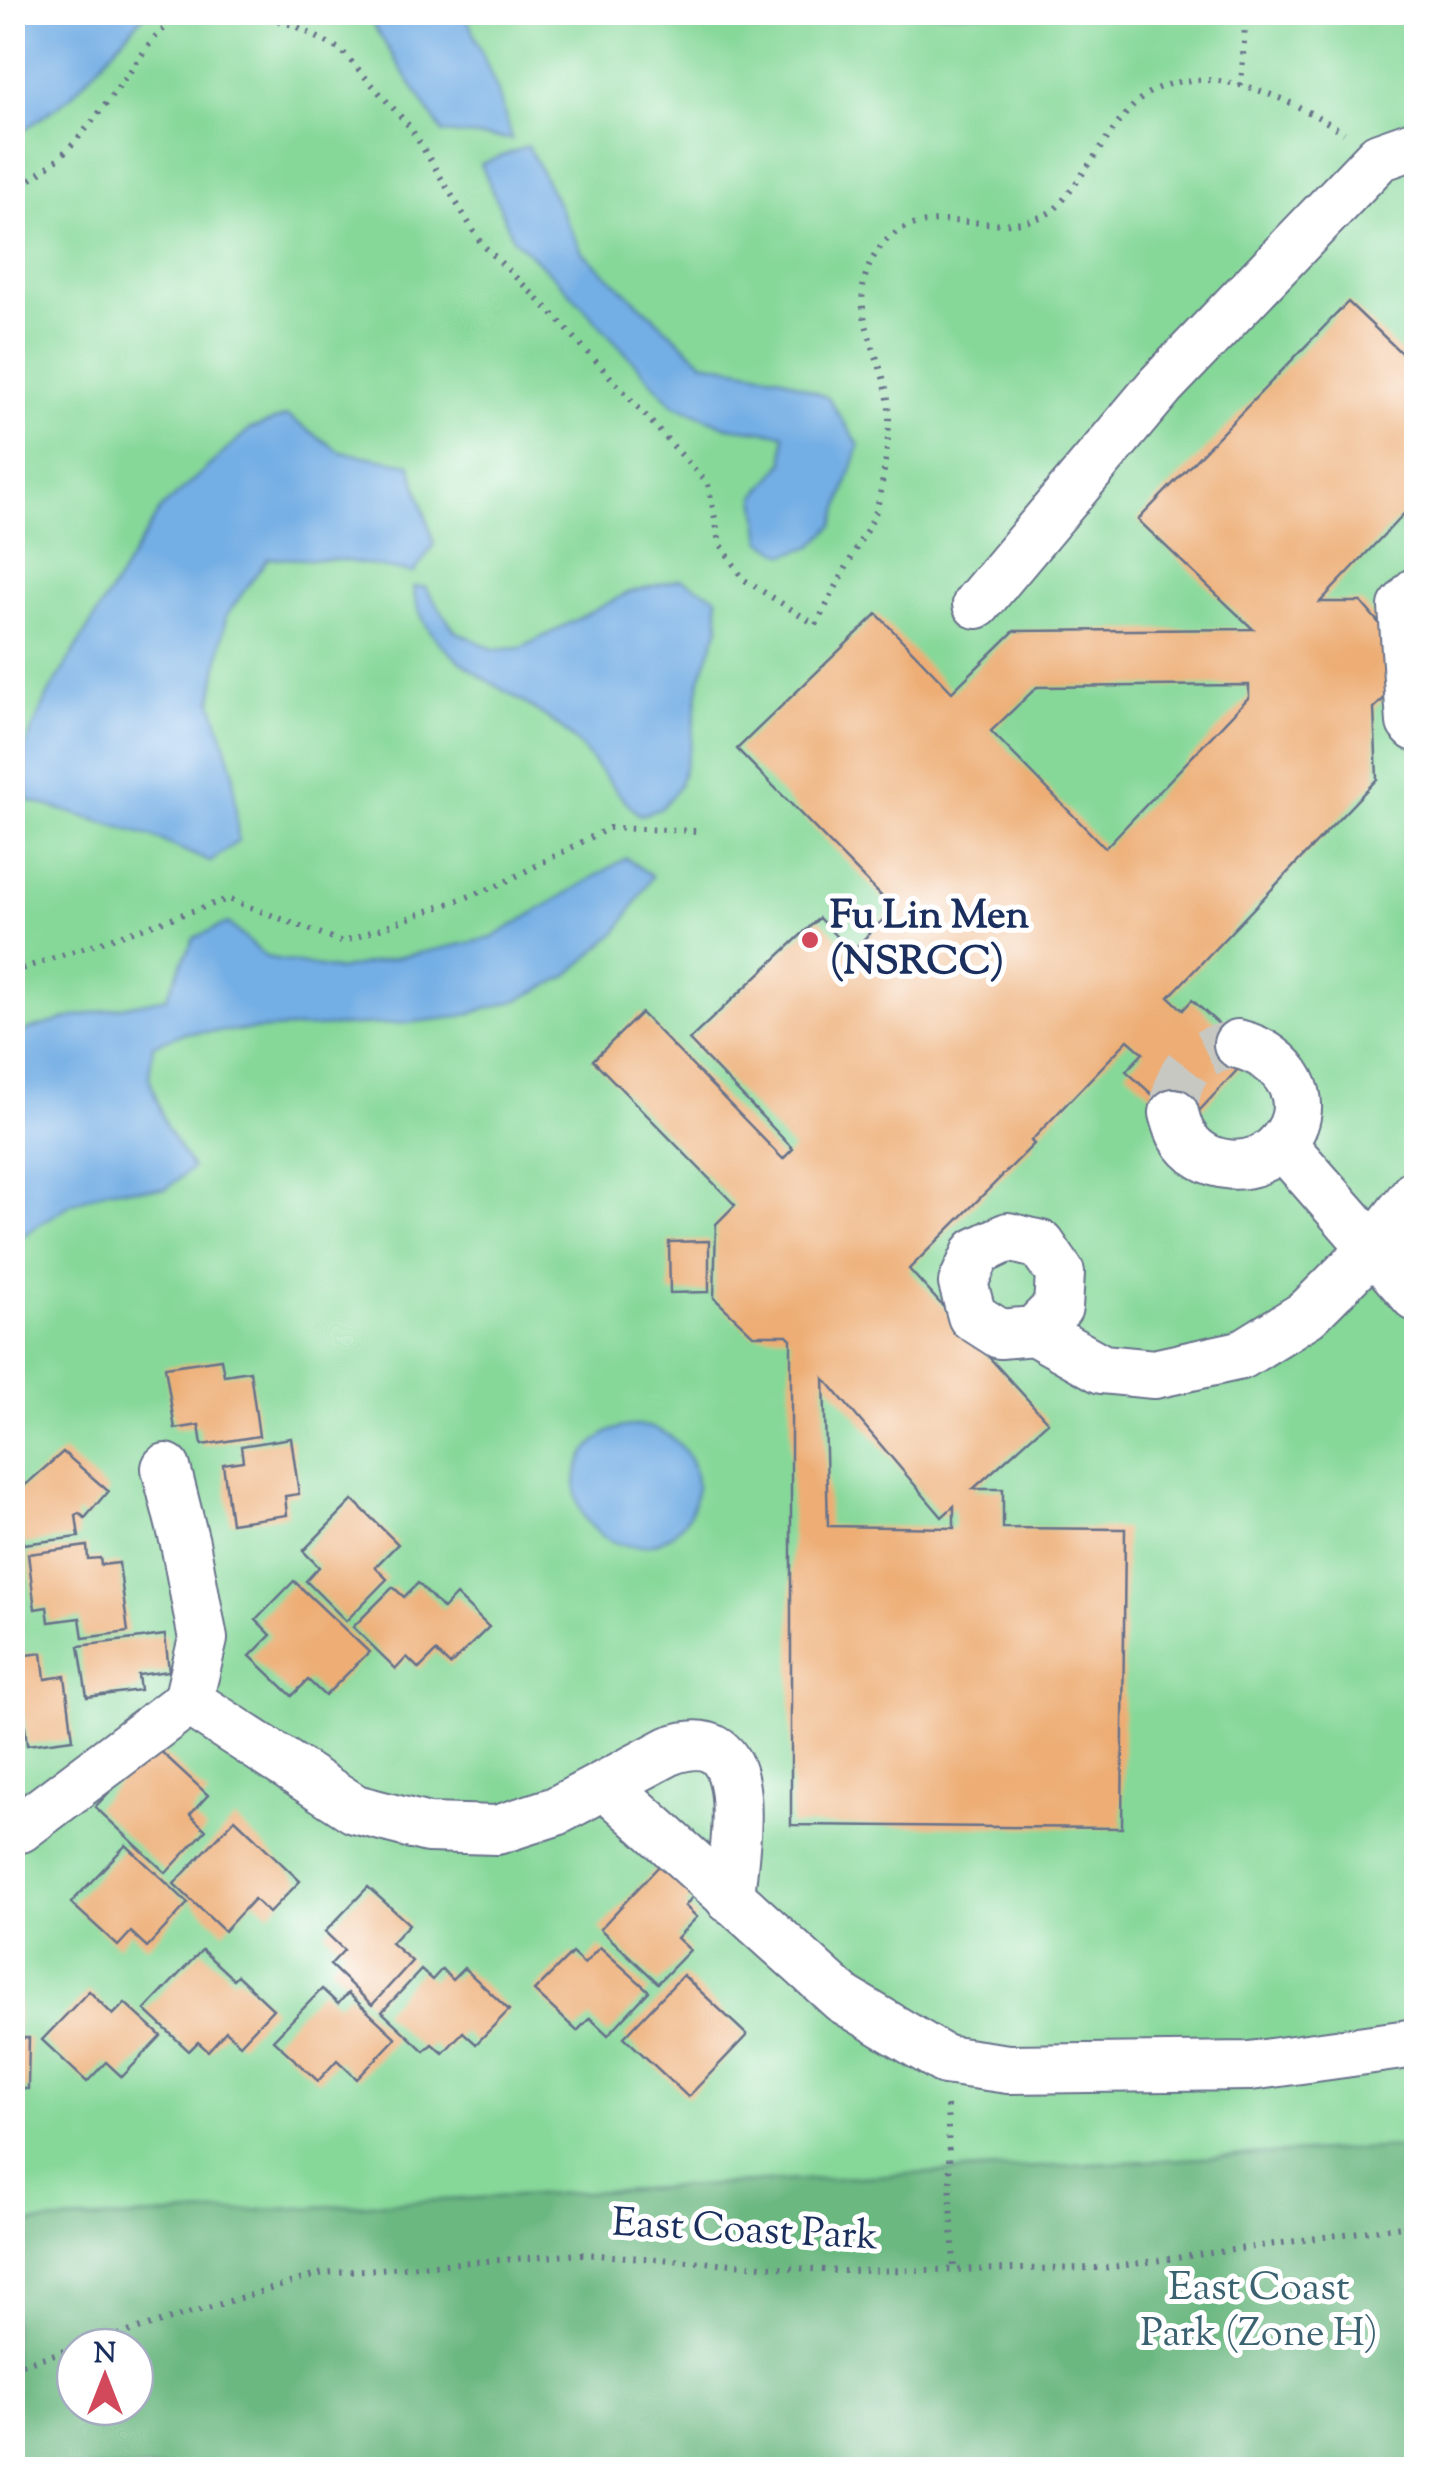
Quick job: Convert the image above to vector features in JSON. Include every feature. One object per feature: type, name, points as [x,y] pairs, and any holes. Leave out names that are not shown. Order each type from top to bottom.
[{"type":"lane","points":[[977,604],[1160,386],[1398,150]]},
{"type":"lane","points":[[1416,592],[1404,607],[1411,722],[1416,727]]},
{"type":"lane","points":[[1174,1113],[1182,1135],[1197,1152],[1218,1164],[1241,1165],[1264,1159],[1282,1144],[1293,1124],[1296,1102],[1291,1081],[1278,1062],[1260,1049],[1238,1044]]},
{"type":"lane","points":[[1282,1144],[1416,1296]]},
{"type":"lane","points":[[1034,1331],[1102,1369],[1154,1374],[1240,1355],[1306,1314],[1373,1248],[1416,1193]]},
{"type":"lane","points":[[12,1828],[20,1828],[188,1700],[203,1638],[166,1468]]},
{"type":"lane","points":[[188,1700],[355,1809],[428,1828],[496,1830],[556,1811],[671,1750],[692,1743],[707,1744],[724,1755],[733,1770],[736,1798],[730,1899]]},
{"type":"lane","points":[[607,1786],[843,1999],[945,2060],[1008,2070],[1250,2066],[1416,2043]]},
{"type":"path","points":[[12,188],[25,183],[75,142],[163,28],[200,12]]},
{"type":"path","points":[[248,12],[296,26],[342,50],[410,128],[481,243],[562,324],[708,484],[720,543],[743,578],[816,625],[876,511],[890,412],[862,305],[863,280],[874,256],[890,238],[912,224],[937,220],[1011,224],[1053,211],[1123,118],[1146,94],[1177,81],[1210,78],[1241,86],[1309,110],[1398,150]]},
{"type":"path","points":[[1241,86],[1246,12]]},
{"type":"path","points":[[12,972],[228,899],[343,942],[497,886],[609,828],[700,831]]},
{"type":"path","points":[[945,2060],[954,2270]]},
{"type":"path","name":"East Coast Park","points":[[146,2327],[322,2273],[582,2254],[840,2271],[1105,2268],[1416,2224]]},
{"type":"path","name":"East Coast Park","points":[[12,2367],[55,2354]]},
{"type":"green space","points":[[12,13],[1416,13],[1416,2469],[13,2469]]},
{"type":"green space","name":"East Coast Park (Zone H)","points":[[1416,2146],[1416,2469],[13,2469],[13,2224]]},
{"type":"water","points":[[13,12],[146,13],[70,97],[13,138]]},
{"type":"water","points":[[351,13],[465,13],[498,92],[512,139],[443,133],[370,20]]},
{"type":"water","points":[[528,146],[582,252],[703,362],[779,376],[828,398],[859,445],[834,525],[813,546],[785,555],[762,541],[756,496],[784,462],[784,434],[727,427],[673,404],[560,282],[513,238],[481,164]]},
{"type":"water","points":[[287,416],[341,452],[410,464],[434,544],[414,573],[341,560],[268,558],[226,616],[212,701],[233,770],[238,841],[210,862],[153,837],[28,800],[24,749],[49,693],[160,510],[250,429]]},
{"type":"water","points":[[681,579],[717,597],[719,627],[700,679],[691,744],[678,788],[660,809],[640,815],[569,735],[453,656],[421,614],[413,587],[425,587],[455,631],[495,650],[521,648],[630,592]]},
{"type":"water","points":[[626,858],[652,876],[618,931],[566,977],[518,1000],[458,1017],[184,1033],[153,1045],[149,1077],[166,1127],[192,1168],[166,1189],[110,1189],[71,1204],[13,1242],[13,1034],[166,998],[194,938],[228,923],[266,957],[337,970],[492,938]]},
{"type":"water","points":[[636,1426],[659,1430],[679,1443],[692,1463],[696,1486],[692,1509],[679,1529],[659,1542],[636,1546],[613,1542],[593,1529],[580,1509],[576,1486],[580,1463],[593,1443],[613,1430]]},
{"type":"building","points":[[1348,302],[1416,367],[1416,501],[1320,602],[1361,602],[1390,636],[1391,692],[1374,708],[1377,779],[1169,997],[1183,1010],[1192,1000],[1252,1054],[1186,1125],[1126,1071],[1143,1053],[1128,1040],[1031,1141],[1034,1144],[909,1269],[1048,1422],[973,1489],[1003,1489],[1003,1528],[1125,1529],[1122,1828],[791,1825],[791,1339],[787,1335],[753,1335],[714,1298],[716,1224],[735,1205],[593,1060],[641,1013],[783,1159],[793,1149],[689,1040],[819,918],[851,952],[894,909],[737,749],[877,614],[952,692],[1014,631],[1253,629],[1138,520]],"holes":[[[1249,685],[1249,697],[1105,848],[991,731],[1037,687]],[[824,1378],[942,1517],[954,1506],[954,1528],[828,1526]]]},
{"type":"building","points":[[709,1241],[709,1292],[670,1293],[669,1242]]},
{"type":"building","points":[[221,1359],[224,1375],[250,1371],[259,1436],[202,1445],[199,1425],[175,1429],[165,1367]]},
{"type":"building","points":[[291,1438],[299,1494],[285,1496],[287,1515],[231,1523],[223,1464],[243,1461],[241,1446]]},
{"type":"building","points":[[63,1452],[108,1491],[85,1518],[76,1515],[79,1537],[23,1544],[16,1493]]},
{"type":"building","points":[[353,1500],[398,1544],[375,1567],[387,1579],[346,1621],[306,1581],[319,1567],[303,1551]]},
{"type":"building","points":[[16,1526],[24,1586],[12,1587],[12,1527]]},
{"type":"building","points":[[87,1546],[88,1559],[100,1558],[101,1565],[119,1563],[128,1632],[83,1638],[80,1618],[49,1622],[47,1607],[35,1609],[28,1554]]},
{"type":"building","points":[[294,1581],[369,1652],[325,1696],[308,1680],[292,1696],[250,1656],[271,1635],[256,1620]]},
{"type":"building","points":[[418,1583],[443,1609],[456,1595],[489,1627],[450,1665],[436,1652],[419,1669],[407,1657],[396,1669],[353,1627],[393,1587],[404,1597]]},
{"type":"building","points":[[165,1635],[169,1671],[138,1675],[140,1690],[87,1697],[79,1646]]},
{"type":"building","points":[[42,1653],[45,1679],[65,1676],[73,1739],[27,1745],[24,1717],[12,1718],[12,1657]]},
{"type":"building","points":[[154,1745],[208,1795],[190,1815],[206,1830],[166,1873],[95,1807]]},
{"type":"building","points":[[235,1819],[300,1881],[269,1913],[254,1899],[224,1931],[174,1884]]},
{"type":"building","points":[[126,1845],[188,1903],[147,1947],[131,1932],[118,1946],[71,1903]]},
{"type":"building","points":[[660,1865],[693,1896],[685,1906],[697,1917],[677,1938],[690,1950],[658,1983],[600,1929]]},
{"type":"building","points":[[368,1887],[409,1924],[391,1943],[412,1961],[372,2005],[330,1965],[344,1950],[325,1932]]},
{"type":"building","points":[[600,1947],[649,1991],[608,2035],[590,2018],[577,2031],[534,1991],[572,1953],[584,1964]]},
{"type":"building","points":[[202,1950],[233,1979],[237,1975],[273,2009],[240,2044],[226,2031],[208,2051],[198,2042],[189,2051],[145,2010]]},
{"type":"building","points":[[464,1968],[509,2010],[476,2044],[463,2032],[443,2053],[432,2044],[424,2051],[382,2012],[421,1970],[432,1980],[442,1969],[452,1980]]},
{"type":"building","points":[[683,1975],[747,2035],[688,2097],[624,2037]]},
{"type":"building","points":[[322,1989],[338,2004],[348,1993],[396,2038],[357,2079],[337,2060],[318,2081],[273,2040]]},
{"type":"building","points":[[89,1991],[113,2015],[125,2003],[161,2036],[122,2077],[106,2062],[87,2082],[42,2040]]},
{"type":"building","points":[[12,2000],[18,2000],[17,2038],[29,2038],[28,2089],[12,2089]]},
{"type":"tunnel","points":[[1174,1113],[1179,1084],[1191,1064],[1210,1051],[1238,1044]]},
{"type":"place","name":"Fu Lin Men (NSRCC)","points":[[810,940]]}]
